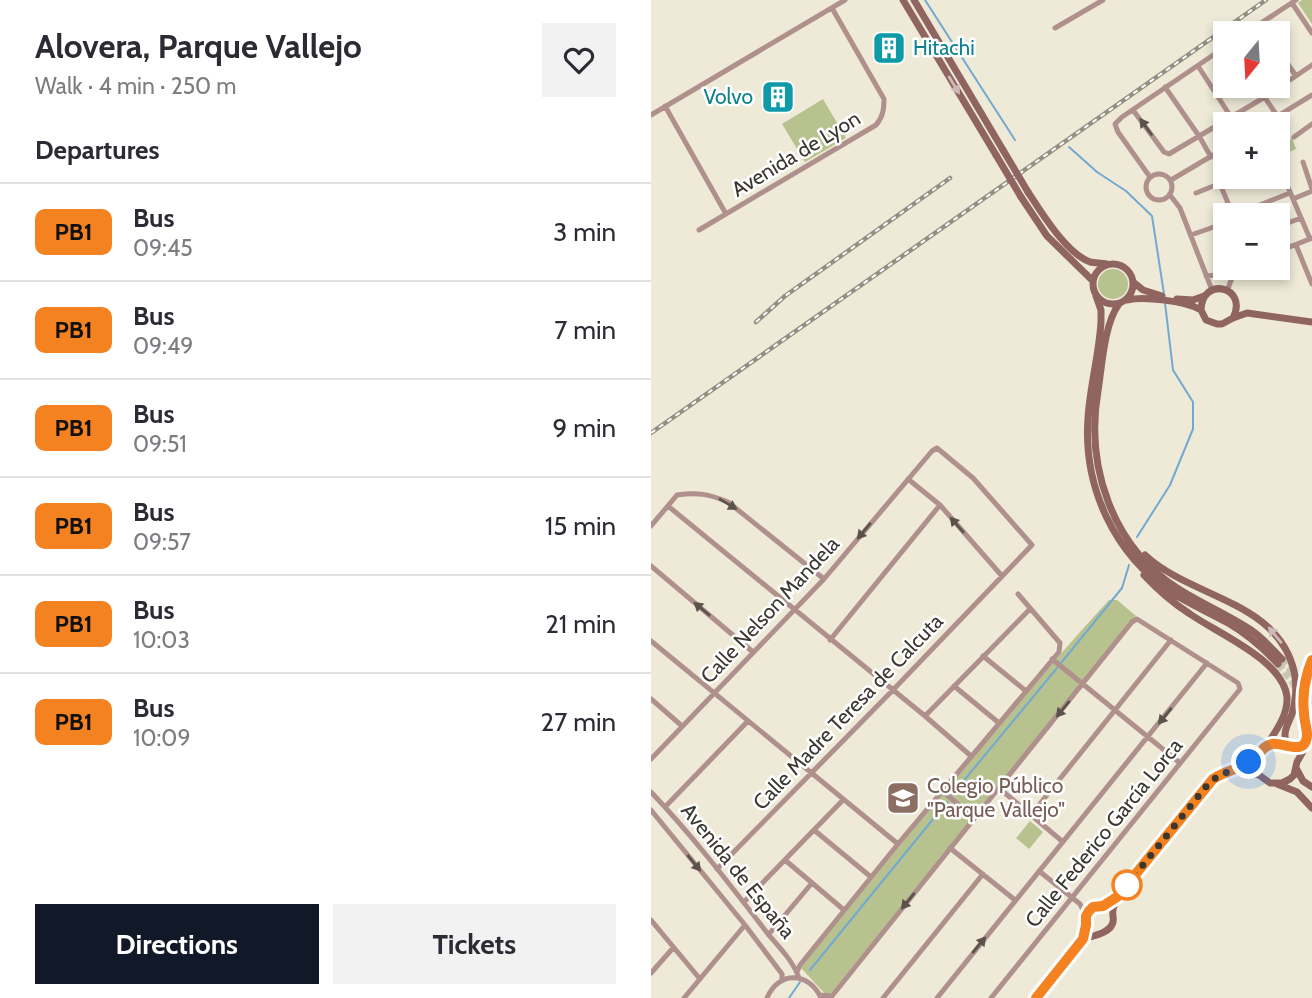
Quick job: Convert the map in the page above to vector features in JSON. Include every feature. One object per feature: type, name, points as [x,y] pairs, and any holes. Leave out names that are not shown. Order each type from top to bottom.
[{"type":"main road","points":[[903,0],[996,155],[1072,249],[1090,262],[1118,264],[1128,271],[1133,282],[1143,290],[1159,296],[1197,299],[1218,288],[1227,290],[1236,301],[1250,308],[1312,320]]},
{"type":"main road","points":[[914,0],[1003,150],[1048,236],[1093,281]]},
{"type":"main road","points":[[1112,264],[1099,269],[1093,281],[1093,289],[1101,310],[1089,410],[1088,447],[1095,490],[1119,547],[1132,564],[1164,594],[1196,618],[1245,647],[1279,676],[1286,691],[1286,706],[1280,725],[1257,758],[1259,775]]},
{"type":"main road","points":[[1112,529],[1137,562],[1163,587],[1239,630],[1280,661],[1251,631],[1186,594],[1139,556],[1113,515],[1105,495],[1094,439],[1095,406],[1112,316],[1132,293],[1133,282]]},
{"type":"main road","points":[[1096,296],[1106,304],[1142,298],[1188,305],[1201,310]]},
{"type":"main road","points":[[1204,296],[1201,310],[1206,320],[1217,324],[1229,322],[1244,313],[1312,320]]},
{"type":"main road","points":[[1233,318],[1236,301]]},
{"type":"main road","points":[[1126,537],[1154,564],[1250,614],[1278,637],[1288,654],[1296,682],[1294,704],[1284,732],[1287,746],[1293,751],[1303,781],[1312,787]]},
{"type":"main road","points":[[1277,784],[1290,779],[1307,747],[1303,699],[1312,660]]},
{"type":"main road","points":[[1266,746],[1273,743],[1301,746],[1307,736]]},
{"type":"main road","points":[[1036,998],[1083,939],[1086,916],[1093,907],[1103,906],[1117,897],[1209,783],[1257,758]]},
{"type":"main road","points":[[1237,769],[1259,775],[1269,783],[1297,792],[1312,808]]},
{"type":"main road","points":[[1083,939],[1111,928],[1117,897]]},
{"type":"main road","points":[[1103,906],[1112,913]]},
{"type":"main road","points":[[1086,925],[1097,933]]},
{"type":"street","points":[[651,116],[845,0]]},
{"type":"street","points":[[1055,28],[1103,0]]},
{"type":"street","points":[[1264,21],[1294,2],[1312,33]]},
{"type":"street","name":"Avenida de Lyon","points":[[699,230],[876,125],[881,119],[884,99],[832,8]]},
{"type":"street","points":[[1150,177],[1115,124],[1213,55]]},
{"type":"street","points":[[1198,65],[1228,112]]},
{"type":"street","points":[[1290,80],[1312,65]]},
{"type":"street","points":[[1290,67],[1296,76]]},
{"type":"street","points":[[1165,88],[1211,157],[1171,180]]},
{"type":"street","points":[[1286,112],[1312,95]]},
{"type":"street","points":[[1240,112],[1263,98]]},
{"type":"street","name":"Avenida de Lyon","points":[[665,106],[726,214]]},
{"type":"street","points":[[1133,110],[1164,152],[1169,154],[1213,128]]},
{"type":"street","points":[[1294,137],[1312,124]]},
{"type":"street","points":[[1268,203],[1312,190],[1303,162]]},
{"type":"street","points":[[1153,175],[1165,175],[1171,180],[1173,188],[1170,195],[1163,200],[1154,199],[1146,189],[1153,175]]},
{"type":"street","points":[[1196,193],[1213,187]]},
{"type":"street","points":[[1288,189],[1311,239],[1290,247]]},
{"type":"street","points":[[1170,195],[1180,208],[1212,290]]},
{"type":"street","points":[[1290,223],[1301,218]]},
{"type":"street","points":[[1191,235],[1213,227]]},
{"type":"street","points":[[1296,245],[1312,284]]},
{"type":"street","points":[[1206,276],[1213,275]]},
{"type":"street","points":[[1227,290],[1231,280]]},
{"type":"street","name":"Calle Nelson Mandela","points":[[651,759],[824,579],[937,448],[973,478],[1031,545],[1002,576]]},
{"type":"street","points":[[908,479],[940,505],[1002,576]]},
{"type":"street","points":[[651,526],[677,495],[711,495],[728,502],[824,579]]},
{"type":"street","points":[[830,640],[940,505]]},
{"type":"street","points":[[668,506],[971,756]]},
{"type":"street","points":[[651,566],[753,652]]},
{"type":"street","name":"Calle Madre Teresa de Calcuta","points":[[717,869],[1002,576]]},
{"type":"street","points":[[767,998],[771,989],[787,978],[798,975],[800,965],[871,877],[1059,652],[1060,643],[1018,594]]},
{"type":"street","points":[[925,716],[1030,609]]},
{"type":"street","points":[[821,997],[832,996],[1132,622],[1137,619],[1207,663],[937,998]]},
{"type":"street","points":[[1031,815],[1171,639]]},
{"type":"street","points":[[651,641],[898,844]]},
{"type":"street","points":[[983,656],[1026,691]]},
{"type":"street","points":[[1052,659],[1180,762]]},
{"type":"street","name":"Calle Federico García Lorca","points":[[991,998],[1239,691],[1238,683],[1207,663]]},
{"type":"street","points":[[954,686],[999,723]]},
{"type":"street","points":[[651,699],[682,726]]},
{"type":"street","points":[[666,807],[748,721]]},
{"type":"street","points":[[999,788],[1063,842]]},
{"type":"street","name":"Avenida de España","points":[[651,792],[744,902],[793,964],[798,975],[815,987],[821,997]]},
{"type":"street","points":[[942,792],[975,818]]},
{"type":"street","points":[[744,902],[843,800]]},
{"type":"street","name":"Avenida de España","points":[[651,810],[745,925],[782,974],[782,981]]},
{"type":"street","points":[[651,822],[657,817]]},
{"type":"street","points":[[814,830],[871,877]]},
{"type":"street","points":[[950,848],[1015,900]]},
{"type":"street","points":[[785,860],[844,911]]},
{"type":"street","points":[[1039,871],[1080,904],[1086,916]]},
{"type":"street","points":[[883,998],[983,874]]},
{"type":"street","points":[[769,934],[812,883]]},
{"type":"street","points":[[1080,904],[1093,907]]},
{"type":"street","points":[[651,920],[700,979]]},
{"type":"street","points":[[684,998],[745,925]]},
{"type":"street","points":[[651,973],[673,948]]},
{"type":"green space","points":[[1312,0],[1312,24],[1298,3]]},
{"type":"green space","points":[[823,99],[846,138],[805,162],[782,124]]},
{"type":"green space","points":[[1292,138],[1296,149],[1290,152]]},
{"type":"green space","points":[[1113,269],[1124,273],[1128,284],[1124,295],[1113,299],[1102,295],[1098,284],[1102,273]]},
{"type":"green space","points":[[1109,600],[1117,600],[1136,616],[828,997],[801,968],[804,963],[992,734]]},
{"type":"green space","points":[[1030,821],[1043,832],[1029,849],[1016,838]]},
{"type":"waterway","points":[[925,0],[1015,140]]},
{"type":"waterway","points":[[1069,147],[1097,172],[1126,191],[1152,216],[1164,294]]},
{"type":"waterway","points":[[1137,537],[1170,485],[1193,429],[1193,402],[1173,370],[1165,303]]},
{"type":"waterway","points":[[1061,663],[1122,588],[1129,565]]},
{"type":"waterway","points":[[952,795],[1057,668]]},
{"type":"waterway","points":[[810,970],[947,802]]},
{"type":"waterway","points":[[789,998],[800,982]]},
{"type":"tunnel","points":[[1282,659],[1298,679],[1312,704]]},
{"type":"tunnel","points":[[1278,664],[1292,681],[1312,721]]},
{"type":"railway","points":[[651,433],[1266,0]]},
{"type":"railway","points":[[756,322],[785,296],[950,178]]},
{"type":"bus line","name":"PB1","points":[[1036,998],[1083,939],[1089,911],[1117,897],[1213,779],[1257,758],[1260,751],[1273,743],[1289,747],[1303,745],[1307,736],[1303,707],[1304,690],[1312,660]]},
{"type":"place","name":"Hitachi","points":[[889,48]]},
{"type":"place","name":"Volvo","points":[[778,97]]},
{"type":"place","name":"Colegio Público \"Parque Vallejo\"","points":[[903,798]]},
{"type":"route","points":[[1127,885],[1209,783],[1249,762]]}]
